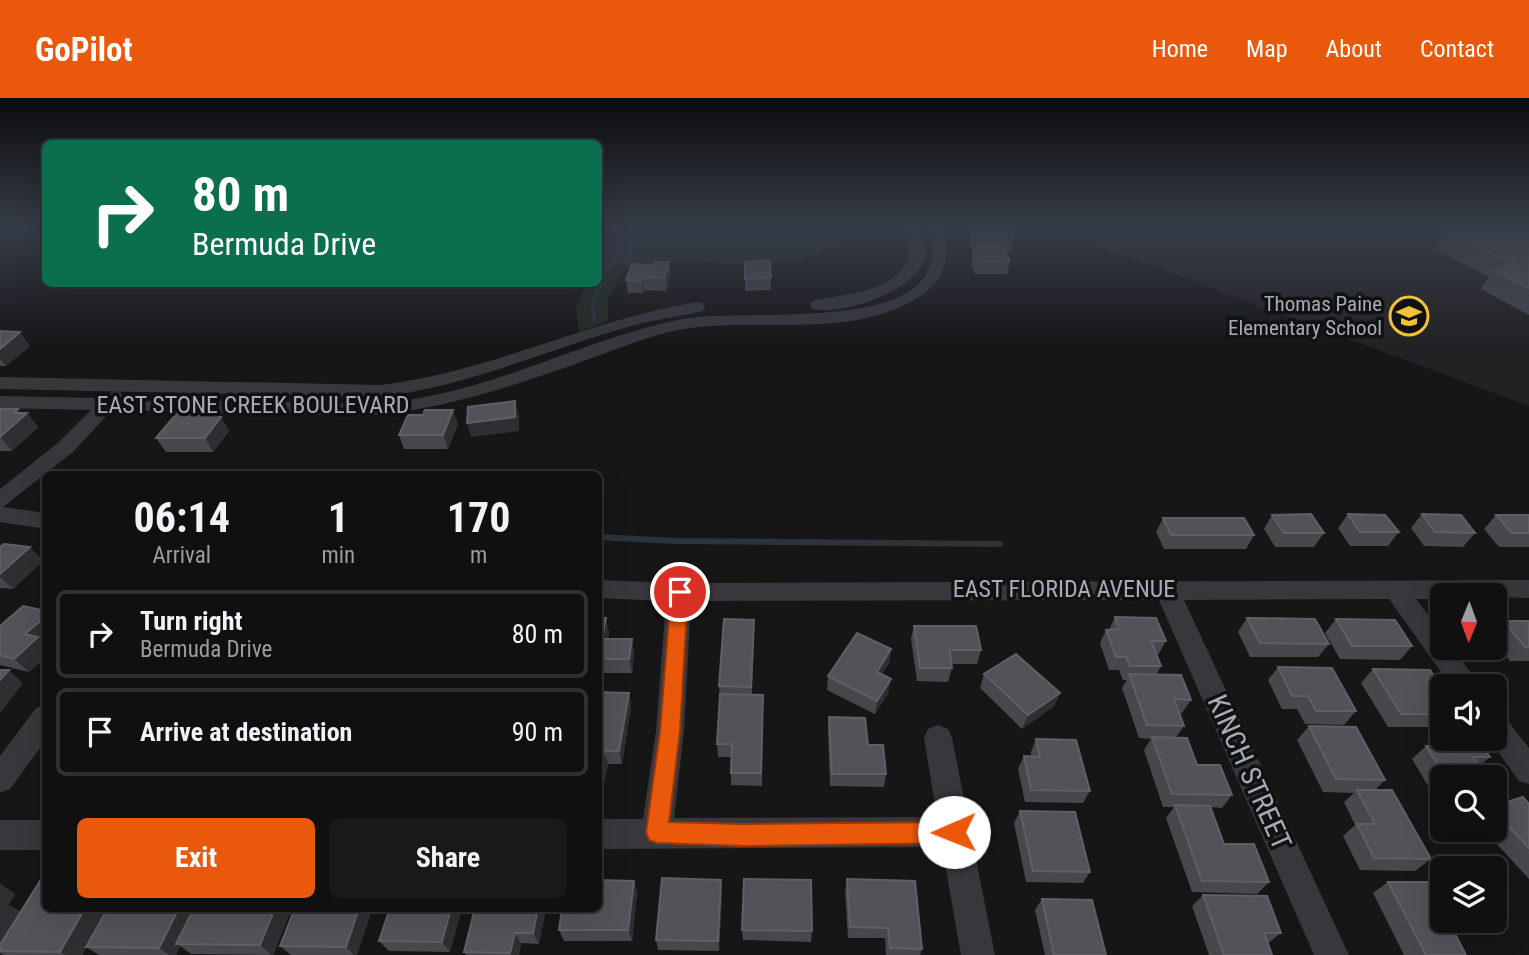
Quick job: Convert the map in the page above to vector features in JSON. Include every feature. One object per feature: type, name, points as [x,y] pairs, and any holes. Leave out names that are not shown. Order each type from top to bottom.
[{"type":"street","name":"EAST STONE CREEK BOULEVARD","points":[[728,320],[864,296],[887,288],[903,278],[913,267]]},
{"type":"street","name":"EAST STONE CREEK BOULEVARD","points":[[0,383],[131,378],[389,390],[428,386],[695,322],[832,319],[914,302],[938,267]]},
{"type":"street","points":[[887,288],[914,302]]},
{"type":"street","name":"EAST STONE CREEK BOULEVARD","points":[[0,402],[390,409],[440,402],[502,367]]},
{"type":"street","points":[[0,500],[66,447],[131,378]]},
{"type":"street","points":[[0,514],[42,520]]},
{"type":"street","name":"EAST FLORIDA AVENUE","points":[[602,589],[680,592],[1529,589]]},
{"type":"street","name":"KINCH STREET","points":[[1167,589],[1332,955]]},
{"type":"street","points":[[1396,590],[1457,674]]},
{"type":"street","points":[[657,832],[670,731],[680,592]]},
{"type":"street","points":[[0,779],[42,722]]},
{"type":"street","points":[[938,738],[978,955]]},
{"type":"street","points":[[1507,741],[1529,771]]},
{"type":"street","points":[[602,834],[954,832]]},
{"type":"street","points":[[0,835],[42,835]]},
{"type":"shaded area","points":[[602,267],[648,267],[624,271],[608,298],[608,321],[579,332],[576,308],[585,287],[602,287]]},
{"type":"shaded area","points":[[603,267],[615,267],[605,273]]},
{"type":"shaded area","name":"Thomas Paine Elementary School","points":[[1155,267],[1529,267],[1529,406]]},
{"type":"building","points":[[631,267],[668,267],[665,278],[643,277],[641,281],[626,280]]},
{"type":"building","points":[[745,267],[770,267],[771,277],[745,279]]},
{"type":"building","points":[[1529,267],[1529,288],[1494,270]]},
{"type":"building","points":[[0,331],[20,332],[0,349]]},
{"type":"building","points":[[515,401],[515,417],[467,423],[468,407]]},
{"type":"building","points":[[0,409],[18,409],[14,413],[27,413],[0,437]]},
{"type":"building","points":[[425,410],[453,410],[443,435],[399,435],[408,415],[423,415]]},
{"type":"building","points":[[177,413],[221,417],[205,438],[156,438]]},
{"type":"building","points":[[1311,514],[1324,533],[1284,533],[1272,515]]},
{"type":"building","points":[[1348,514],[1385,515],[1399,532],[1360,532]]},
{"type":"building","points":[[1422,514],[1461,515],[1475,533],[1435,532]]},
{"type":"building","points":[[1496,515],[1529,515],[1529,533],[1512,533]]},
{"type":"building","points":[[1163,518],[1244,518],[1254,535],[1171,535]]},
{"type":"building","points":[[4,544],[30,547],[0,574],[0,547]]},
{"type":"building","points":[[23,606],[42,610],[42,619],[25,634],[38,637],[14,659],[0,655],[0,626]]},
{"type":"building","points":[[1115,617],[1156,618],[1166,641],[1151,641],[1161,666],[1130,666],[1126,657],[1116,657],[1106,630],[1119,629]]},
{"type":"building","points":[[602,618],[606,618],[602,639]]},
{"type":"building","points":[[1247,618],[1315,619],[1329,644],[1260,643]]},
{"type":"building","points":[[724,619],[754,620],[751,687],[719,686]]},
{"type":"building","points":[[1336,619],[1395,620],[1412,646],[1352,646]]},
{"type":"building","points":[[1507,621],[1529,621],[1529,647],[1525,647],[1507,625]]},
{"type":"building","points":[[914,626],[976,626],[981,650],[949,650],[952,668],[920,668]]},
{"type":"building","points":[[857,633],[891,649],[877,672],[891,679],[877,701],[828,676]]},
{"type":"building","points":[[602,639],[632,639],[629,659],[602,659]]},
{"type":"building","points":[[1016,654],[1060,693],[1028,715],[984,674]]},
{"type":"building","points":[[1278,667],[1332,668],[1356,711],[1316,711],[1308,696],[1292,696]]},
{"type":"building","points":[[1373,669],[1430,670],[1433,674],[1430,674],[1430,714],[1401,714]]},
{"type":"building","points":[[0,670],[9,670],[0,680]]},
{"type":"building","points":[[1129,674],[1181,675],[1191,700],[1174,699],[1184,726],[1147,725]]},
{"type":"building","points":[[602,692],[629,693],[619,751],[604,751],[602,764]]},
{"type":"building","points":[[720,694],[763,695],[761,773],[731,773],[732,744],[717,744]]},
{"type":"building","points":[[829,717],[865,718],[868,745],[883,745],[886,774],[832,774]]},
{"type":"building","points":[[1309,726],[1356,727],[1385,780],[1336,779]]},
{"type":"building","points":[[1152,737],[1187,738],[1197,765],[1220,765],[1232,795],[1172,794]]},
{"type":"building","points":[[1036,739],[1076,740],[1090,791],[1031,790],[1024,756],[1040,757]]},
{"type":"building","points":[[1426,746],[1430,746],[1430,751],[1486,751],[1490,757],[1473,757],[1478,765],[1438,765]]},
{"type":"building","points":[[1357,790],[1392,790],[1430,859],[1374,858],[1357,824],[1375,824]]},
{"type":"building","points":[[1523,797],[1529,804],[1529,848],[1507,825],[1507,802]]},
{"type":"building","points":[[1175,805],[1210,806],[1224,844],[1254,844],[1269,882],[1202,881]]},
{"type":"building","points":[[1020,811],[1075,812],[1090,872],[1033,871]]},
{"type":"building","points":[[662,878],[721,880],[718,941],[656,940]]},
{"type":"building","points":[[744,879],[811,880],[812,931],[742,930]]},
{"type":"building","points":[[847,879],[915,881],[922,949],[890,948],[888,928],[850,927]]},
{"type":"building","points":[[602,880],[634,881],[628,930],[559,930],[561,912],[602,912]]},
{"type":"building","points":[[40,881],[42,912],[83,912],[60,952],[0,951],[0,945]]},
{"type":"building","points":[[1388,882],[1427,882],[1430,888],[1430,933],[1455,933],[1466,955],[1426,955]]},
{"type":"building","points":[[1203,895],[1267,896],[1281,933],[1264,933],[1272,955],[1224,955]]},
{"type":"building","points":[[1042,899],[1092,900],[1106,955],[1054,955]]},
{"type":"building","points":[[106,912],[177,912],[159,948],[86,947]]},
{"type":"building","points":[[192,912],[273,912],[260,945],[176,944]]},
{"type":"building","points":[[293,912],[358,912],[346,947],[280,946]]},
{"type":"building","points":[[389,912],[450,912],[442,942],[379,941]]},
{"type":"building","points":[[474,912],[537,912],[533,933],[515,933],[510,953],[464,952]]},
{"type":"waterway","points":[[602,280],[605,273]]},
{"type":"waterway","points":[[595,321],[592,304],[599,287]]},
{"type":"waterway","points":[[602,537],[676,541],[1000,544]]},
{"type":"place","name":"Thomas Paine Elementary School","points":[[1409,316]]},
{"type":"route","points":[[680,592],[670,731],[657,832],[742,835],[954,832]]}]
